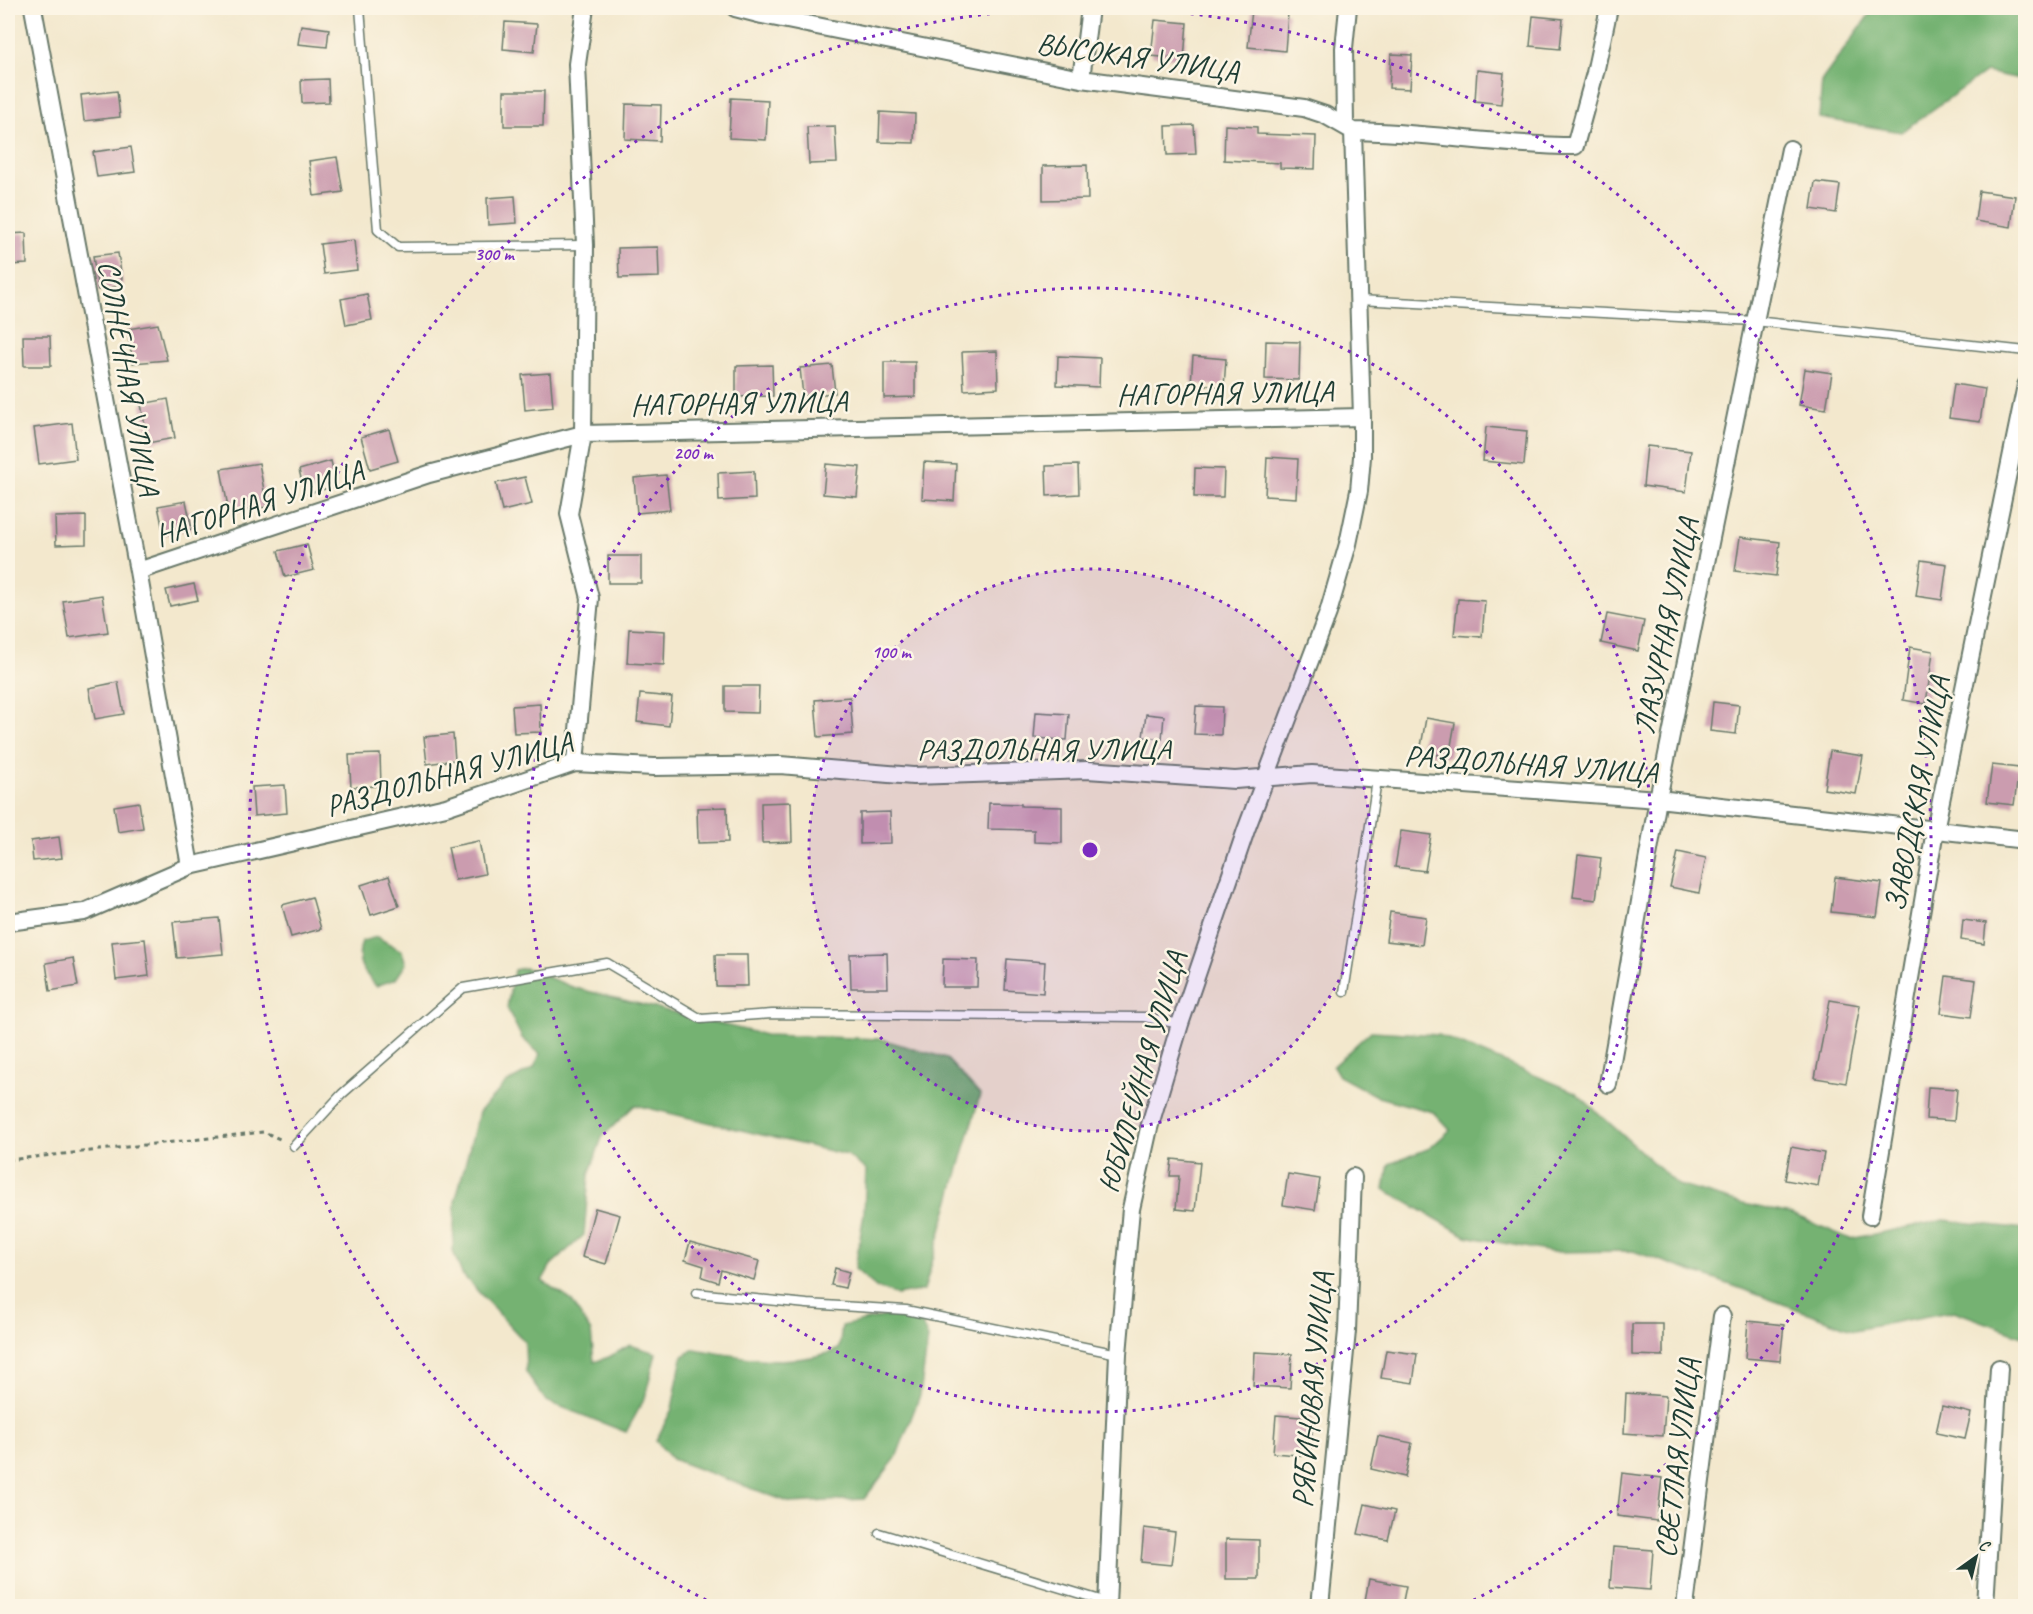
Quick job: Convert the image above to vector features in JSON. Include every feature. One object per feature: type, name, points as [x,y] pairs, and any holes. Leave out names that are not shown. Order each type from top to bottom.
[{"type":"street","name":"СОЛНЕЧНАЯ УЛИЦА","points":[[33,8],[138,571],[190,866]]},
{"type":"street","points":[[575,763],[590,598],[569,514],[583,434],[585,245],[578,64],[585,8]]},
{"type":"street","name":"ВЫСОКАЯ УЛИЦА","points":[[735,8],[763,11],[1081,79],[1304,108],[1325,115],[1349,128]]},
{"type":"street","points":[[1081,79],[1090,8]]},
{"type":"street","name":"ЮБИЛЕЙНАЯ УЛИЦА","points":[[1107,1604],[1118,1354],[1131,1209],[1149,1128],[1180,1024],[1246,830],[1328,613],[1348,544],[1359,491],[1362,417],[1359,300],[1344,48],[1348,8]]},
{"type":"street","points":[[1349,128],[1545,146],[1575,146],[1595,73],[1609,8]]},
{"type":"street","name":"ЛАЗУРНАЯ УЛИЦА","points":[[1608,1084],[1658,799],[1790,149]]},
{"type":"street","name":"ЗАВОДСКАЯ УЛИЦА","points":[[1870,1216],[1935,830],[2025,385]]},
{"type":"street","name":"НАГОРНАЯ УЛИЦА","points":[[138,571],[429,474],[583,434],[1362,417]]},
{"type":"street","name":"РАЗДОЛЬНАЯ УЛИЦА","points":[[8,922],[84,912],[190,866],[446,807],[575,763],[654,767],[780,765],[913,776],[1087,770],[1235,780],[1312,774],[1658,799],[2025,840]]},
{"type":"street","name":"РЯБИНОВАЯ УЛИЦА","points":[[1320,1606],[1347,1331],[1353,1177]]},
{"type":"street","name":"СВЕТЛАЯ УЛИЦА","points":[[1685,1606],[1722,1317]]},
{"type":"street","points":[[1985,1606],[1999,1368]]},
{"type":"lane","points":[[360,8],[378,230],[398,247],[585,245]]},
{"type":"lane","points":[[1359,300],[1755,321],[2025,351]]},
{"type":"lane","points":[[1344,992],[1377,780]]},
{"type":"lane","points":[[294,1146],[342,1094],[463,988],[607,963],[701,1019],[771,1014],[1144,1017],[1180,1024]]},
{"type":"lane","points":[[696,1293],[807,1304],[906,1310],[1118,1354]]},
{"type":"lane","points":[[879,1533],[1107,1604]]},
{"type":"path","points":[[8,1160],[264,1132],[294,1146]]},
{"type":"green space","points":[[1874,8],[2025,8],[2025,80],[1986,72],[1901,132],[1819,118],[1822,80]]},
{"type":"green space","points":[[377,937],[402,951],[406,964],[396,979],[376,986],[361,965],[359,955],[362,941]]},
{"type":"green space","points":[[525,968],[575,988],[765,1035],[881,1039],[946,1058],[980,1095],[924,1290],[897,1295],[876,1287],[855,1269],[864,1213],[866,1170],[847,1155],[635,1105],[602,1137],[589,1175],[584,1235],[551,1265],[542,1281],[571,1300],[591,1332],[594,1362],[609,1357],[630,1345],[656,1353],[645,1398],[626,1432],[546,1401],[526,1372],[525,1342],[462,1274],[453,1251],[455,1202],[479,1112],[506,1083],[534,1068],[540,1054],[522,1038],[507,1008],[514,970]]},
{"type":"green space","points":[[1371,1031],[1439,1035],[1575,1092],[1678,1185],[1743,1204],[1792,1214],[1850,1239],[1944,1220],[2025,1229],[2025,1337],[1954,1311],[1854,1330],[1633,1251],[1551,1252],[1466,1236],[1384,1189],[1389,1164],[1430,1148],[1450,1130],[1433,1112],[1378,1097],[1339,1076],[1333,1066]]},
{"type":"green space","points":[[890,1315],[921,1323],[928,1338],[920,1395],[896,1458],[864,1499],[791,1503],[672,1459],[656,1441],[672,1409],[682,1357],[694,1349],[767,1360],[803,1359],[839,1349],[842,1326]]},
{"type":"building","points":[[1252,10],[1288,13],[1285,51],[1248,47]]},
{"type":"building","points":[[1533,16],[1563,19],[1560,49],[1530,46]]},
{"type":"building","points":[[1155,20],[1187,23],[1184,59],[1151,56]]},
{"type":"building","points":[[505,22],[537,24],[534,52],[503,49]]},
{"type":"building","points":[[301,25],[329,29],[327,47],[298,44]]},
{"type":"building","points":[[1391,54],[1412,55],[1410,89],[1389,88]]},
{"type":"building","points":[[1477,70],[1504,73],[1501,104],[1475,101]]},
{"type":"building","points":[[328,79],[329,102],[302,103],[301,80]]},
{"type":"building","points":[[117,91],[120,117],[84,121],[81,95]]},
{"type":"building","points":[[504,91],[544,91],[543,126],[504,126]]},
{"type":"building","points":[[731,98],[768,100],[766,140],[729,138]]},
{"type":"building","points":[[626,104],[661,105],[660,141],[625,139]]},
{"type":"building","points":[[880,112],[915,114],[914,143],[879,142]]},
{"type":"building","points":[[1194,125],[1196,154],[1167,155],[1166,126]]},
{"type":"building","points":[[1225,125],[1257,127],[1257,134],[1316,136],[1315,169],[1280,168],[1280,163],[1224,160]]},
{"type":"building","points":[[835,126],[837,163],[809,164],[807,127]]},
{"type":"building","points":[[131,147],[135,172],[97,177],[93,152]]},
{"type":"building","points":[[337,157],[343,192],[314,196],[309,161]]},
{"type":"building","points":[[1087,165],[1088,199],[1043,200],[1043,166]]},
{"type":"building","points":[[1815,182],[1840,185],[1836,213],[1811,209]]},
{"type":"building","points":[[1979,191],[2015,196],[2011,227],[1975,221]]},
{"type":"building","points":[[515,196],[517,223],[488,225],[487,198]]},
{"type":"building","points":[[26,233],[27,264],[8,265],[8,234]]},
{"type":"building","points":[[354,240],[357,270],[324,274],[320,244]]},
{"type":"building","points":[[658,247],[659,277],[619,278],[618,248]]},
{"type":"building","points":[[118,253],[123,286],[98,290],[93,256]]},
{"type":"building","points":[[367,294],[372,320],[346,325],[341,299]]},
{"type":"building","points":[[158,324],[167,360],[133,363],[127,329]]},
{"type":"building","points":[[23,336],[50,336],[51,366],[24,366]]},
{"type":"building","points":[[1266,341],[1300,342],[1299,380],[1265,379]]},
{"type":"building","points":[[997,351],[998,388],[964,390],[962,352]]},
{"type":"building","points":[[1058,356],[1100,358],[1099,387],[1057,385]]},
{"type":"building","points":[[1193,356],[1226,359],[1224,387],[1191,383]]},
{"type":"building","points":[[884,362],[915,362],[915,397],[884,398]]},
{"type":"building","points":[[772,365],[773,396],[736,397],[736,366]]},
{"type":"building","points":[[832,365],[835,393],[803,396],[800,368]]},
{"type":"building","points":[[1805,369],[1832,373],[1826,409],[1799,405]]},
{"type":"building","points":[[550,373],[553,407],[525,410],[522,375]]},
{"type":"building","points":[[1954,384],[1985,389],[1980,422],[1949,418]]},
{"type":"building","points":[[168,399],[175,438],[148,443],[141,404]]},
{"type":"building","points":[[72,423],[76,459],[39,464],[34,428]]},
{"type":"building","points":[[1486,427],[1527,431],[1524,465],[1483,461]]},
{"type":"building","points":[[389,429],[398,461],[370,469],[361,437]]},
{"type":"building","points":[[1647,446],[1691,451],[1686,492],[1643,486]]},
{"type":"building","points":[[1267,457],[1298,459],[1296,498],[1265,496]]},
{"type":"building","points":[[331,461],[337,486],[305,494],[299,470]]},
{"type":"building","points":[[924,462],[956,464],[954,501],[922,499]]},
{"type":"building","points":[[259,463],[267,507],[229,513],[221,469]]},
{"type":"building","points":[[826,464],[860,467],[857,497],[823,494]]},
{"type":"building","points":[[1078,465],[1079,494],[1047,496],[1046,466]]},
{"type":"building","points":[[1195,468],[1224,469],[1223,497],[1194,497]]},
{"type":"building","points":[[754,471],[755,499],[719,501],[718,473]]},
{"type":"building","points":[[666,475],[670,510],[637,513],[634,478]]},
{"type":"building","points":[[525,477],[532,504],[502,511],[496,483]]},
{"type":"building","points":[[186,501],[192,529],[164,535],[158,506]]},
{"type":"building","points":[[86,516],[86,544],[56,545],[55,517]]},
{"type":"building","points":[[1740,537],[1780,542],[1776,576],[1735,571]]},
{"type":"building","points":[[307,544],[314,570],[285,577],[278,551]]},
{"type":"building","points":[[608,556],[641,556],[641,583],[608,583]]},
{"type":"building","points":[[1921,560],[1947,564],[1942,600],[1916,596]]},
{"type":"building","points":[[194,584],[198,600],[170,606],[166,590]]},
{"type":"building","points":[[102,595],[108,632],[69,638],[63,601]]},
{"type":"building","points":[[1458,599],[1485,601],[1482,637],[1454,635]]},
{"type":"building","points":[[1607,614],[1644,621],[1638,651],[1601,643]]},
{"type":"building","points":[[629,629],[665,631],[664,665],[627,663]]},
{"type":"building","points":[[1910,647],[1933,651],[1926,704],[1903,700]]},
{"type":"building","points":[[118,682],[124,714],[95,719],[89,688]]},
{"type":"building","points":[[725,686],[759,686],[758,713],[725,712]]},
{"type":"building","points":[[640,694],[672,697],[669,726],[637,722]]},
{"type":"building","points":[[850,697],[853,734],[818,737],[815,700]]},
{"type":"building","points":[[1713,702],[1739,705],[1736,734],[1710,731]]},
{"type":"building","points":[[540,704],[541,732],[514,733],[512,706]]},
{"type":"building","points":[[1196,706],[1222,707],[1221,735],[1194,734]]},
{"type":"building","points":[[1036,712],[1069,714],[1067,740],[1034,738]]},
{"type":"building","points":[[1146,714],[1164,716],[1162,739],[1143,737]]},
{"type":"building","points":[[1426,718],[1455,723],[1449,757],[1420,752]]},
{"type":"building","points":[[453,734],[455,760],[427,764],[424,737]]},
{"type":"building","points":[[1830,751],[1863,756],[1856,794],[1824,789]]},
{"type":"building","points":[[380,754],[381,786],[351,787],[349,755]]},
{"type":"building","points":[[1992,765],[2019,768],[2014,805],[1987,802]]},
{"type":"building","points":[[285,785],[287,813],[254,816],[252,787]]},
{"type":"building","points":[[139,802],[143,828],[118,832],[114,806]]},
{"type":"building","points":[[791,802],[792,842],[762,843],[761,803]]},
{"type":"building","points":[[989,803],[1062,807],[1062,843],[1034,842],[1034,830],[988,829]]},
{"type":"building","points":[[727,807],[728,842],[698,843],[697,808]]},
{"type":"building","points":[[890,812],[891,843],[860,844],[860,813]]},
{"type":"building","points":[[1401,831],[1431,835],[1425,871],[1395,867]]},
{"type":"building","points":[[59,837],[62,858],[33,861],[31,841]]},
{"type":"building","points":[[479,841],[485,874],[455,880],[448,847]]},
{"type":"building","points":[[1678,852],[1706,858],[1699,893],[1670,887]]},
{"type":"building","points":[[1578,855],[1601,858],[1596,900],[1573,897]]},
{"type":"building","points":[[389,876],[399,906],[371,915],[361,885]]},
{"type":"building","points":[[1835,877],[1882,883],[1877,917],[1831,912]]},
{"type":"building","points":[[312,897],[321,929],[291,937],[282,905]]},
{"type":"building","points":[[1390,912],[1426,917],[1422,945],[1386,941]]},
{"type":"building","points":[[219,918],[223,954],[177,958],[173,922]]},
{"type":"building","points":[[1963,920],[1986,923],[1984,944],[1961,940]]},
{"type":"building","points":[[145,939],[149,976],[116,980],[112,942]]},
{"type":"building","points":[[887,953],[888,988],[851,988],[850,954]]},
{"type":"building","points":[[715,955],[747,955],[748,986],[716,986]]},
{"type":"building","points":[[73,958],[78,986],[50,991],[46,963]]},
{"type":"building","points":[[943,959],[978,960],[977,987],[942,987]]},
{"type":"building","points":[[1007,959],[1045,962],[1043,993],[1005,990]]},
{"type":"building","points":[[1946,976],[1976,980],[1971,1017],[1941,1013]]},
{"type":"building","points":[[1830,1000],[1860,1005],[1846,1083],[1815,1078]]},
{"type":"building","points":[[1928,1087],[1957,1089],[1954,1121],[1926,1119]]},
{"type":"building","points":[[1791,1147],[1824,1153],[1818,1186],[1785,1180]]},
{"type":"building","points":[[1172,1159],[1200,1162],[1195,1211],[1176,1209],[1179,1176],[1170,1176]]},
{"type":"building","points":[[1288,1174],[1320,1179],[1315,1210],[1283,1205]]},
{"type":"building","points":[[595,1208],[620,1215],[606,1264],[582,1257]]},
{"type":"building","points":[[690,1242],[759,1261],[754,1280],[721,1270],[718,1282],[702,1277],[704,1266],[685,1260]]},
{"type":"building","points":[[835,1268],[849,1272],[845,1288],[831,1285]]},
{"type":"building","points":[[1748,1321],[1784,1325],[1780,1361],[1745,1358]]},
{"type":"building","points":[[1632,1324],[1663,1324],[1663,1356],[1632,1355]]},
{"type":"building","points":[[1386,1350],[1417,1354],[1413,1383],[1381,1378]]},
{"type":"building","points":[[1255,1352],[1292,1354],[1290,1388],[1253,1386]]},
{"type":"building","points":[[1626,1393],[1666,1396],[1663,1436],[1624,1433]]},
{"type":"building","points":[[1942,1406],[1971,1413],[1965,1439],[1936,1433]]},
{"type":"building","points":[[1276,1415],[1313,1418],[1310,1456],[1273,1453]]},
{"type":"building","points":[[1378,1436],[1412,1443],[1405,1477],[1371,1469]]},
{"type":"building","points":[[1622,1473],[1662,1478],[1657,1521],[1617,1516]]},
{"type":"building","points":[[1365,1504],[1395,1511],[1388,1540],[1358,1534]]},
{"type":"building","points":[[1144,1528],[1175,1532],[1171,1565],[1141,1562]]},
{"type":"building","points":[[1226,1539],[1259,1540],[1259,1579],[1226,1579]]},
{"type":"building","points":[[1613,1547],[1653,1550],[1650,1590],[1610,1587]]},
{"type":"building","points":[[1369,1579],[1406,1586],[1402,1606],[1364,1606]]}]
